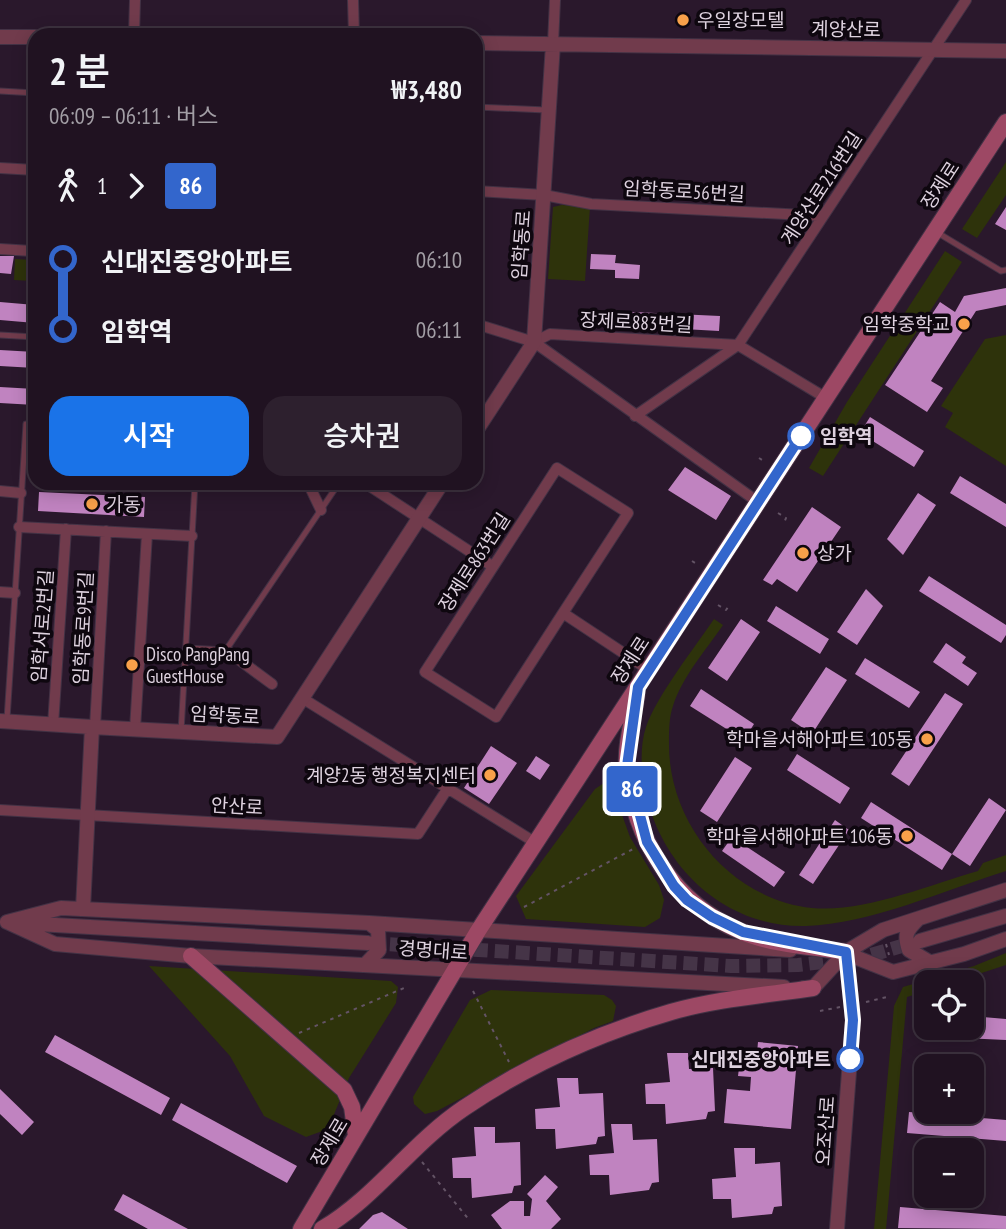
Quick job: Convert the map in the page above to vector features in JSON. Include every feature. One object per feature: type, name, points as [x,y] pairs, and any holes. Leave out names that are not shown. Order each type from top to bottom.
[{"type":"main road","name":"장제로","points":[[301,1229],[478,931],[1006,122]]},
{"type":"main road","points":[[638,687],[627,766],[647,842],[674,886],[712,917],[743,932],[846,952]]},
{"type":"main road","points":[[191,956],[344,1090],[352,1107],[356,1136]]},
{"type":"main road","points":[[322,1229],[341,1218],[403,1158],[463,1108],[531,1070],[599,1037],[673,1012],[813,988]]},
{"type":"street","points":[[134,28],[135,0]]},
{"type":"street","points":[[353,0],[354,28]]},
{"type":"street","points":[[553,44],[555,0]]},
{"type":"street","name":"계양산로216번길","points":[[738,345],[966,0]]},
{"type":"street","points":[[0,37],[28,37]]},
{"type":"street","name":"계양산로","points":[[483,44],[1006,51]]},
{"type":"street","name":"임학동로","points":[[483,420],[534,342],[553,44]]},
{"type":"street","points":[[0,167],[28,169]]},
{"type":"street","name":"임학동로56번길","points":[[483,191],[544,195],[591,204],[823,216]]},
{"type":"street","points":[[0,249],[28,251]]},
{"type":"street","points":[[483,326],[534,342],[758,502]]},
{"type":"street","name":"장제로883번길","points":[[534,342],[550,334],[738,345],[826,398]]},
{"type":"street","points":[[635,416],[738,345]]},
{"type":"street","name":"장제로863번길","points":[[557,468],[628,513],[563,613],[496,717],[425,672],[557,468]]},
{"type":"street","points":[[311,490],[321,510]]},
{"type":"street","points":[[376,490],[492,566]]},
{"type":"street","name":"임학동로","points":[[3,722],[277,737],[437,490]]},
{"type":"street","points":[[0,491],[21,493]]},
{"type":"street","points":[[19,527],[192,536]]},
{"type":"street","name":"임학서로2번길","points":[[53,724],[65,529]]},
{"type":"street","name":"임학동로9번길","points":[[94,727],[106,531]]},
{"type":"street","points":[[135,729],[147,534]]},
{"type":"street","points":[[0,592],[15,593]]},
{"type":"street","points":[[563,613],[649,670]]},
{"type":"street","points":[[226,650],[272,684]]},
{"type":"street","points":[[302,698],[536,843]]},
{"type":"street","points":[[83,909],[94,727]]},
{"type":"street","name":"안산로","points":[[0,810],[418,834],[448,789]]},
{"type":"street","points":[[813,988],[846,952],[883,930],[1006,890]]},
{"type":"street","name":"경명대로","points":[[2,924],[61,908],[369,923],[846,952],[893,972]]},
{"type":"street","points":[[920,941],[1006,916]]},
{"type":"street","points":[[918,919],[907,930],[905,939],[909,950],[931,963]]},
{"type":"street","points":[[365,965],[379,950],[378,930],[369,923]]},
{"type":"street","points":[[2,924],[368,943]]},
{"type":"street","name":"경명대로","points":[[2,924],[55,944],[191,956],[695,985],[813,988]]},
{"type":"street","points":[[893,972],[1006,939]]},
{"type":"street","name":"오조산로","points":[[837,1229],[853,1020],[846,952]]},
{"type":"lane","points":[[0,91],[28,93]]},
{"type":"lane","points":[[483,107],[549,110]]},
{"type":"lane","points":[[935,231],[1001,271],[1006,270]]},
{"type":"lane","points":[[0,335],[28,337]]},
{"type":"lane","points":[[3,722],[28,424]]},
{"type":"lane","points":[[181,732],[195,490]]},
{"type":"lane","points":[[186,648],[226,650],[334,490]]},
{"type":"path","points":[[778,513],[786,518],[784,523]]},
{"type":"path","points":[[718,605],[726,610],[729,606]]},
{"type":"path","points":[[524,907],[639,846]]},
{"type":"path","points":[[883,930],[893,972]]},
{"type":"path","points":[[296,1035],[404,988]]},
{"type":"path","points":[[473,991],[514,1071]]},
{"type":"path","points":[[418,1158],[470,1221]]},
{"type":"green space","points":[[1006,162],[1006,195],[977,238],[962,229]]},
{"type":"green space","points":[[553,207],[590,207],[585,281],[548,279]]},
{"type":"green space","points":[[945,251],[962,262],[823,476],[809,468],[847,402]]},
{"type":"green space","points":[[15,259],[28,260],[28,281],[14,280]]},
{"type":"green space","points":[[1006,335],[1006,466],[945,427],[953,413],[941,406],[985,339]]},
{"type":"green space","points":[[714,619],[723,625],[688,674],[677,695],[671,715],[669,743],[671,773],[679,801],[692,828],[709,852],[730,873],[755,890],[782,902],[812,908],[832,908],[874,902],[917,890],[978,871],[983,863],[1006,855],[1006,871],[881,913],[830,924],[806,926],[776,924],[748,916],[722,903],[699,886],[680,865],[664,841],[652,814],[644,785],[642,749],[646,727],[658,701]]},
{"type":"green space","points":[[604,783],[612,787],[630,837],[659,885],[664,900],[660,918],[645,927],[526,919],[516,896],[595,789]]},
{"type":"green space","points":[[1006,953],[1006,965],[984,972],[984,970],[960,970]]},
{"type":"green space","points":[[149,966],[391,981],[398,987],[396,1003],[349,1078],[328,1129],[306,1137],[264,1116],[230,1056]]},
{"type":"green space","points":[[914,984],[914,995],[907,997],[886,1229],[874,1229],[894,1006],[903,987]]},
{"type":"green space","points":[[491,990],[604,995],[616,1006],[613,1021],[594,1028],[437,1111],[425,1114],[414,1104],[413,1097],[470,1000]]},
{"type":"building","points":[[1006,207],[1006,230],[995,224]]},
{"type":"building","points":[[591,254],[616,255],[615,263],[640,265],[639,279],[615,278],[615,270],[590,269]]},
{"type":"building","points":[[0,256],[14,256],[11,274],[0,273]]},
{"type":"building","points":[[1006,288],[1006,305],[976,311],[931,381],[943,388],[927,412],[885,385],[940,302],[955,312],[964,296]]},
{"type":"building","points":[[0,302],[28,304],[28,322],[0,320]]},
{"type":"building","points":[[612,311],[720,316],[719,331],[611,325]]},
{"type":"building","points":[[0,350],[28,352],[28,368],[0,366]]},
{"type":"building","points":[[0,387],[28,389],[28,405],[0,403]]},
{"type":"building","points":[[870,417],[924,451],[914,467],[860,433]]},
{"type":"building","points":[[685,467],[731,496],[716,520],[668,490]]},
{"type":"building","points":[[960,476],[1006,504],[1006,527],[950,493]]},
{"type":"building","name":"가동","points":[[39,492],[145,497],[144,517],[38,511]]},
{"type":"building","points":[[918,493],[936,505],[903,555],[887,539]]},
{"type":"building","name":"상가","points":[[812,507],[841,527],[797,592],[777,579],[772,585],[763,580]]},
{"type":"building","points":[[929,576],[1006,625],[1006,635],[1001,643],[919,591]]},
{"type":"building","points":[[866,589],[883,606],[857,645],[837,632]]},
{"type":"building","points":[[776,606],[829,639],[820,654],[767,621]]},
{"type":"building","points":[[741,619],[760,632],[727,681],[708,668]]},
{"type":"building","points":[[946,643],[966,657],[962,663],[977,673],[968,686],[933,662]]},
{"type":"building","points":[[865,658],[920,692],[909,708],[855,674]]},
{"type":"building","points":[[826,667],[847,680],[812,734],[791,720]]},
{"type":"building","points":[[701,689],[754,724],[744,740],[690,706]]},
{"type":"building","name":"학마을서해아파트 105동","points":[[945,693],[963,704],[909,786],[891,774]]},
{"type":"building","name":"계양2동 행정복지센터","points":[[491,746],[517,763],[489,804],[464,788]]},
{"type":"building","points":[[797,754],[850,788],[840,804],[787,770]]},
{"type":"building","points":[[536,756],[550,765],[540,780],[526,771]]},
{"type":"building","points":[[735,757],[752,768],[717,822],[700,811]]},
{"type":"building","points":[[989,798],[1006,810],[970,866],[952,854]]},
{"type":"building","name":"학마을서해아파트 106동","points":[[871,802],[952,854],[942,870],[861,818]]},
{"type":"building","points":[[835,820],[849,830],[813,884],[799,875]]},
{"type":"building","points":[[732,837],[785,872],[774,887],[722,851]]},
{"type":"building","points":[[984,1017],[1006,1019],[1006,1040],[984,1039]]},
{"type":"building","points":[[55,1035],[170,1098],[161,1115],[45,1052]]},
{"type":"building","points":[[758,1042],[798,1046],[791,1129],[724,1123],[727,1089],[750,1091],[751,1077],[738,1076],[741,1052],[757,1053]]},
{"type":"building","points":[[667,1053],[688,1053],[689,1069],[713,1068],[715,1111],[708,1112],[706,1119],[666,1124],[665,1104],[646,1104],[645,1084],[670,1082]]},
{"type":"building","points":[[557,1078],[578,1078],[579,1094],[603,1093],[605,1136],[598,1137],[596,1144],[556,1149],[555,1129],[536,1129],[535,1109],[560,1107]]},
{"type":"building","points":[[0,1089],[34,1122],[22,1135],[0,1114]]},
{"type":"building","points":[[181,1103],[297,1166],[287,1183],[172,1120]]},
{"type":"building","points":[[909,1112],[914,1112],[914,1124],[984,1124],[984,1118],[1006,1120],[1006,1141],[907,1133]]},
{"type":"building","points":[[611,1124],[632,1124],[633,1140],[657,1139],[659,1182],[652,1183],[649,1190],[610,1195],[609,1175],[590,1175],[589,1155],[614,1153]]},
{"type":"building","points":[[474,1127],[495,1127],[495,1143],[520,1142],[521,1185],[514,1186],[512,1193],[472,1198],[471,1178],[453,1178],[452,1158],[476,1156]]},
{"type":"building","points":[[734,1148],[755,1148],[755,1164],[780,1162],[782,1206],[774,1207],[772,1214],[732,1218],[731,1199],[713,1199],[712,1179],[736,1177]]},
{"type":"building","points":[[545,1175],[558,1187],[546,1201],[561,1219],[551,1229],[502,1229],[491,1215],[510,1201],[524,1201],[524,1216],[530,1216],[532,1199],[527,1194]]},
{"type":"building","points":[[123,1194],[188,1229],[148,1229],[114,1210]]},
{"type":"building","points":[[900,1207],[1006,1216],[1006,1229],[898,1228]]},
{"type":"building","points":[[382,1212],[408,1229],[359,1229],[373,1215]]},
{"type":"tunnel","points":[[369,943],[731,966],[798,965],[864,957],[919,941]]},
{"type":"bus line","name":"86","points":[[801,436],[638,687],[627,766],[636,810],[647,842],[674,886],[687,900],[712,917],[743,932],[778,941],[846,952],[853,1004],[850,1059]]},
{"type":"place","name":"우일장모텔","points":[[683,20]]},
{"type":"place","name":"임학중학교","points":[[964,324]]},
{"type":"place","name":"임학역","points":[[801,436]]},
{"type":"place","name":"가동","points":[[92,504]]},
{"type":"place","name":"상가","points":[[803,553]]},
{"type":"place","name":"Disco PangPang GuestHouse","points":[[132,665]]},
{"type":"place","name":"학마을서해아파트 105동","points":[[927,739]]},
{"type":"place","name":"계양2동 행정복지센터","points":[[490,775]]},
{"type":"place","name":"학마을서해아파트 106동","points":[[907,836]]},
{"type":"place","name":"신대진중앙아파트","points":[[850,1059]]}]
